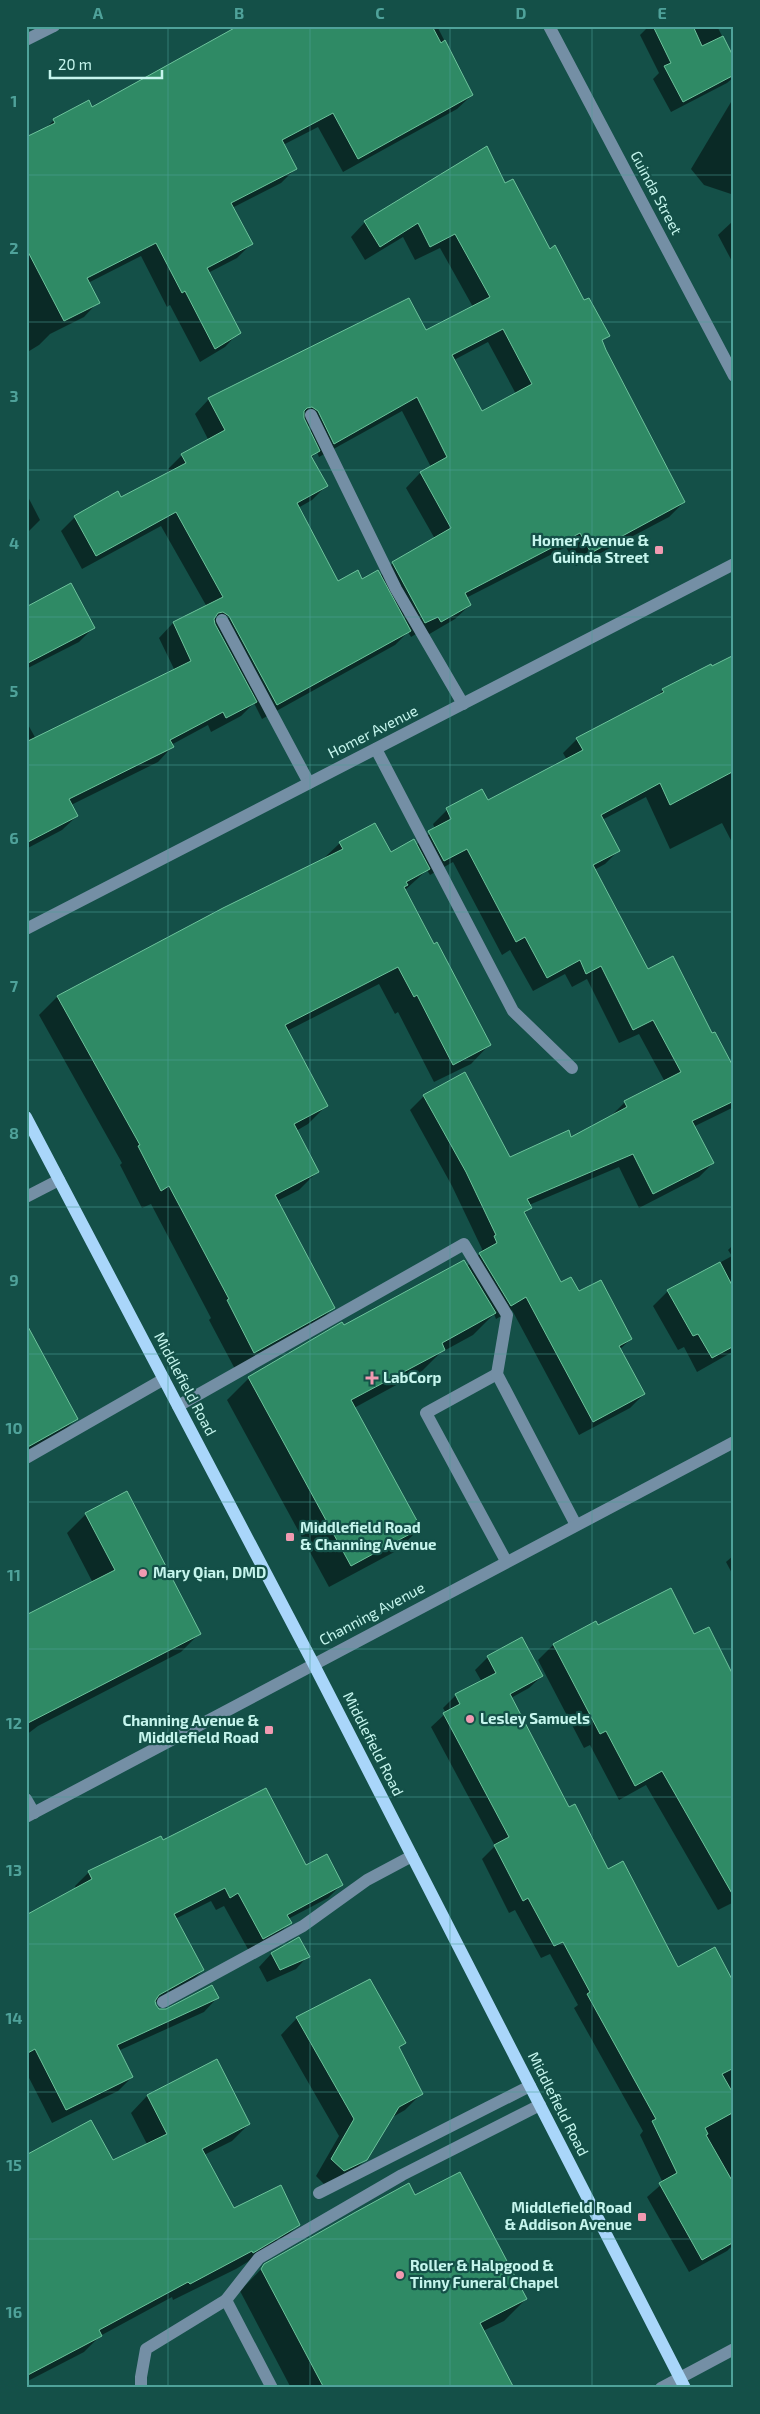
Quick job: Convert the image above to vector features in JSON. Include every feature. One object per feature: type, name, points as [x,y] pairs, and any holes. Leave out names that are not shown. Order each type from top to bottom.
[{"type":"main road","name":"Middlefield Road","points":[[26,1117],[313,1663],[682,2383]]},
{"type":"street","points":[[26,40],[54,26]]},
{"type":"street","name":"Guinda Street","points":[[549,26],[734,376]]},
{"type":"street","points":[[311,415],[396,589],[463,704]]},
{"type":"street","name":"Homer Avenue","points":[[26,929],[734,564]]},
{"type":"street","points":[[222,620],[309,783]]},
{"type":"street","points":[[376,749],[513,1011],[572,1068]]},
{"type":"street","points":[[26,1198],[60,1180]]},
{"type":"street","points":[[178,1406],[464,1244],[507,1315],[497,1374],[576,1525]]},
{"type":"street","points":[[497,1374],[426,1413],[506,1562]]},
{"type":"street","points":[[26,1458],[164,1379]]},
{"type":"street","name":"Channing Avenue","points":[[30,1815],[313,1663],[734,1442]]},
{"type":"street","points":[[26,1798],[30,1815]]},
{"type":"street","points":[[163,2002],[303,1926],[367,1880],[412,1856]]},
{"type":"street","points":[[319,2193],[530,2086]]},
{"type":"street","points":[[141,2388],[146,2349],[226,2300],[259,2258],[402,2175],[540,2105]]},
{"type":"street","points":[[226,2300],[272,2388]]},
{"type":"street","points":[[661,2388],[682,2383],[734,2349]]},
{"type":"building","points":[[238,26],[432,26],[441,43],[445,40],[473,95],[358,159],[333,113],[282,140],[297,169],[231,203],[253,244],[207,268],[241,333],[215,349],[185,291],[182,293],[156,243],[87,278],[100,303],[64,321],[26,248],[26,137],[55,123],[53,119],[89,100],[92,107]]},
{"type":"building","points":[[653,26],[693,26],[702,46],[723,36],[734,58],[734,75],[683,102],[664,66],[671,63]]},
{"type":"building","points":[[487,146],[505,183],[513,179],[550,249],[555,245],[584,300],[589,298],[610,336],[602,340],[606,350],[685,502],[591,553],[580,533],[465,593],[471,605],[441,622],[438,617],[425,623],[392,562],[451,528],[420,472],[447,457],[417,397],[334,444],[318,411],[312,407],[307,408],[304,411],[304,418],[320,451],[311,456],[328,486],[297,503],[338,581],[358,570],[362,579],[378,570],[411,631],[277,705],[229,616],[223,612],[218,613],[214,619],[215,624],[257,702],[226,718],[223,712],[170,740],[174,747],[69,799],[78,816],[26,843],[26,742],[191,661],[173,622],[223,597],[176,512],[96,556],[74,516],[118,491],[121,497],[186,463],[181,454],[225,430],[208,398],[409,298],[426,330],[490,297],[455,234],[430,247],[418,223],[380,247],[364,221]],"holes":[[[503,329],[532,384],[482,411],[452,355]]]},
{"type":"building","points":[[71,583],[95,628],[26,664],[26,607]]},
{"type":"building","points":[[734,655],[734,771],[670,805],[660,783],[601,815],[620,851],[593,865],[648,969],[673,956],[712,1033],[715,1032],[734,1068],[734,1101],[692,1121],[714,1163],[653,1194],[633,1154],[527,1199],[532,1208],[524,1212],[561,1282],[571,1277],[579,1291],[601,1280],[632,1339],[619,1346],[645,1394],[593,1422],[526,1297],[511,1306],[479,1253],[497,1243],[494,1236],[496,1235],[466,1172],[423,1095],[465,1072],[510,1157],[569,1130],[571,1137],[627,1107],[624,1101],[681,1072],[653,1020],[633,1030],[601,966],[586,974],[580,960],[547,978],[525,937],[516,942],[467,849],[444,861],[428,831],[451,819],[446,808],[482,789],[488,800],[583,750],[576,738],[664,692],[662,689],[711,664],[712,666]]},
{"type":"building","points":[[375,823],[391,852],[414,839],[430,869],[406,882],[408,885],[404,887],[434,944],[437,942],[491,1045],[453,1065],[417,995],[414,997],[398,967],[285,1025],[328,1106],[294,1124],[319,1172],[275,1195],[335,1308],[254,1353],[227,1300],[229,1299],[169,1186],[161,1191],[138,1146],[140,1145],[57,996],[223,908],[343,849],[339,842]]},
{"type":"building","points":[[464,1260],[496,1313],[442,1343],[445,1350],[351,1400],[421,1528],[351,1566],[248,1377],[342,1322],[344,1325]]},
{"type":"building","points":[[720,1262],[734,1289],[734,1346],[712,1358],[698,1334],[693,1336],[667,1290]]},
{"type":"building","points":[[26,1323],[78,1419],[26,1448]]},
{"type":"building","points":[[127,1491],[201,1634],[26,1724],[26,1615],[115,1570],[85,1513]]},
{"type":"building","points":[[671,1588],[694,1634],[709,1627],[734,1677],[734,1897],[662,1771],[635,1786],[606,1731],[600,1734],[553,1644],[596,1621],[598,1625]]},
{"type":"building","points":[[522,1637],[543,1676],[510,1694],[569,1807],[575,1804],[608,1869],[623,1861],[678,1967],[715,1947],[734,1983],[734,2068],[722,2074],[734,2095],[734,2112],[705,2128],[708,2134],[706,2135],[734,2184],[734,2242],[702,2260],[659,2183],[677,2173],[652,2121],[656,2119],[587,1994],[590,1992],[563,1942],[554,1946],[528,1898],[523,1901],[494,1845],[509,1837],[443,1713],[460,1704],[455,1694],[496,1673],[487,1656]]},
{"type":"building","points":[[266,1788],[306,1865],[327,1854],[343,1885],[287,1915],[292,1923],[263,1939],[238,1893],[230,1898],[225,1888],[174,1914],[204,1970],[159,1995],[155,2001],[156,2005],[159,2009],[166,2009],[212,1985],[219,1998],[117,2045],[133,2077],[66,2110],[35,2049],[26,2054],[26,1915],[92,1879],[88,1871],[161,1836],[163,1840]]},
{"type":"building","points":[[299,1937],[310,1957],[280,1970],[271,1953]]},
{"type":"building","points":[[370,1979],[406,2043],[399,2047],[423,2094],[399,2107],[367,2160],[344,2171],[331,2159],[354,2119],[296,2017]]},
{"type":"building","points":[[217,2059],[250,2124],[202,2149],[234,2208],[281,2185],[300,2225],[253,2253],[252,2251],[190,2284],[188,2282],[99,2330],[102,2336],[26,2376],[26,2155],[91,2120],[113,2160],[167,2134],[147,2095]]},
{"type":"building","name":"Roller & Halpgood & Tinny Funeral Chapel","points":[[460,2172],[527,2299],[480,2323],[514,2388],[324,2388],[261,2269],[264,2264],[409,2183],[415,2195]]},
{"type":"place","name":"Homer Avenue & Guinda Street","points":[[659,550]]},
{"type":"place","name":"LabCorp","points":[[372,1378]]},
{"type":"place","name":"Middlefield Road & Channing Avenue","points":[[290,1537]]},
{"type":"place","name":"Mary Qian, DMD","points":[[143,1573]]},
{"type":"place","name":"Lesley Samuels","points":[[470,1719]]},
{"type":"place","name":"Channing Avenue & Middlefield Road","points":[[269,1730]]},
{"type":"place","name":"Middlefield Road & Addison Avenue","points":[[642,2217]]},
{"type":"place","name":"Roller & Halpgood & Tinny Funeral Chapel","points":[[400,2275]]}]
